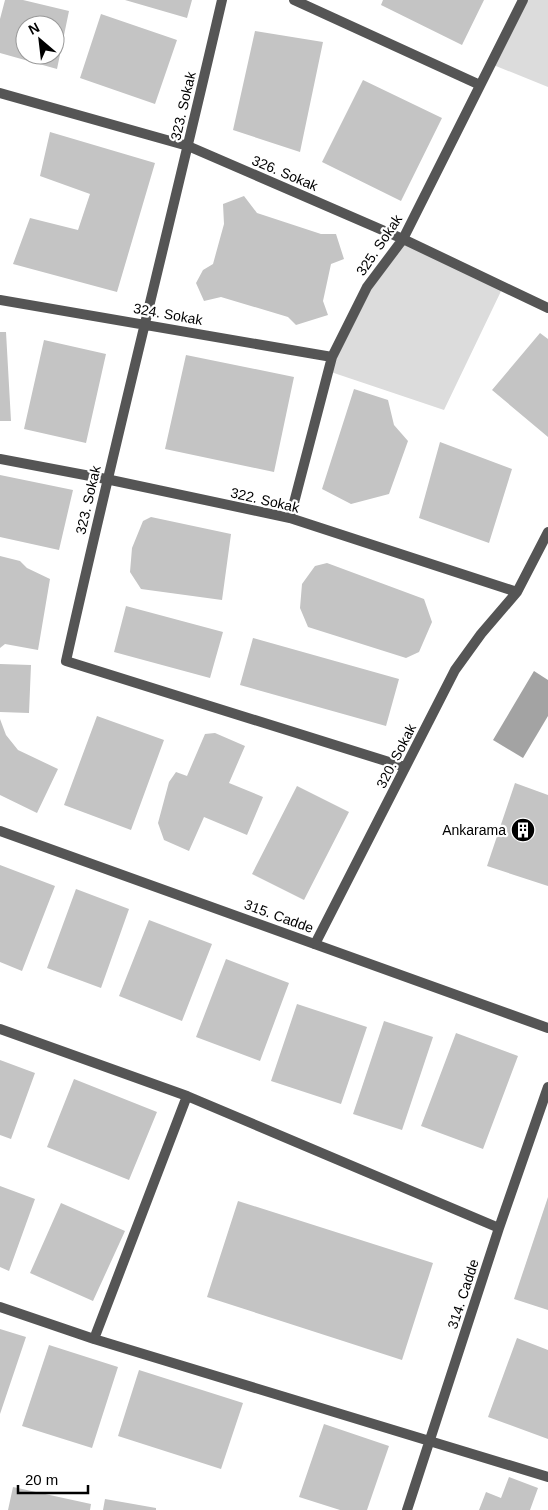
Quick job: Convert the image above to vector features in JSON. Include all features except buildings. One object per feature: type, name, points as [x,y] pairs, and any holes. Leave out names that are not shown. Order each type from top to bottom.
[{"type":"street","name":"323. Sokak","points":[[222,0],[146,324],[106,479],[66,661],[405,767]]},
{"type":"street","points":[[294,0],[480,85]]},
{"type":"street","name":"325. Sokak","points":[[290,518],[332,357],[367,286],[403,239],[522,0]]},
{"type":"street","name":"326. Sokak","points":[[0,92],[188,146],[403,239],[548,308]]},
{"type":"street","name":"324. Sokak","points":[[0,300],[332,357]]},
{"type":"street","name":"322. Sokak","points":[[0,459],[106,479],[290,518],[518,592]]},
{"type":"street","name":"320. Sokak","points":[[315,944],[454,670],[480,634],[518,592],[548,532]]},
{"type":"street","name":"315. Cadde","points":[[0,831],[548,1028]]},
{"type":"street","points":[[0,1029],[187,1096],[499,1228]]},
{"type":"street","name":"314. Cadde","points":[[407,1510],[499,1228],[548,1088]]},
{"type":"street","points":[[94,1339],[187,1096]]},
{"type":"street","points":[[0,1307],[94,1339],[548,1477]]},
{"type":"shaded area","points":[[523,0],[548,0],[548,87],[491,64]]},
{"type":"shaded area","points":[[403,239],[503,287],[444,410],[328,371],[367,287]]},
{"type":"shaded area","points":[[534,671],[548,680],[548,716],[523,758],[493,740]]},
{"type":"place","name":"Ankarama","points":[[523,830]]}]
